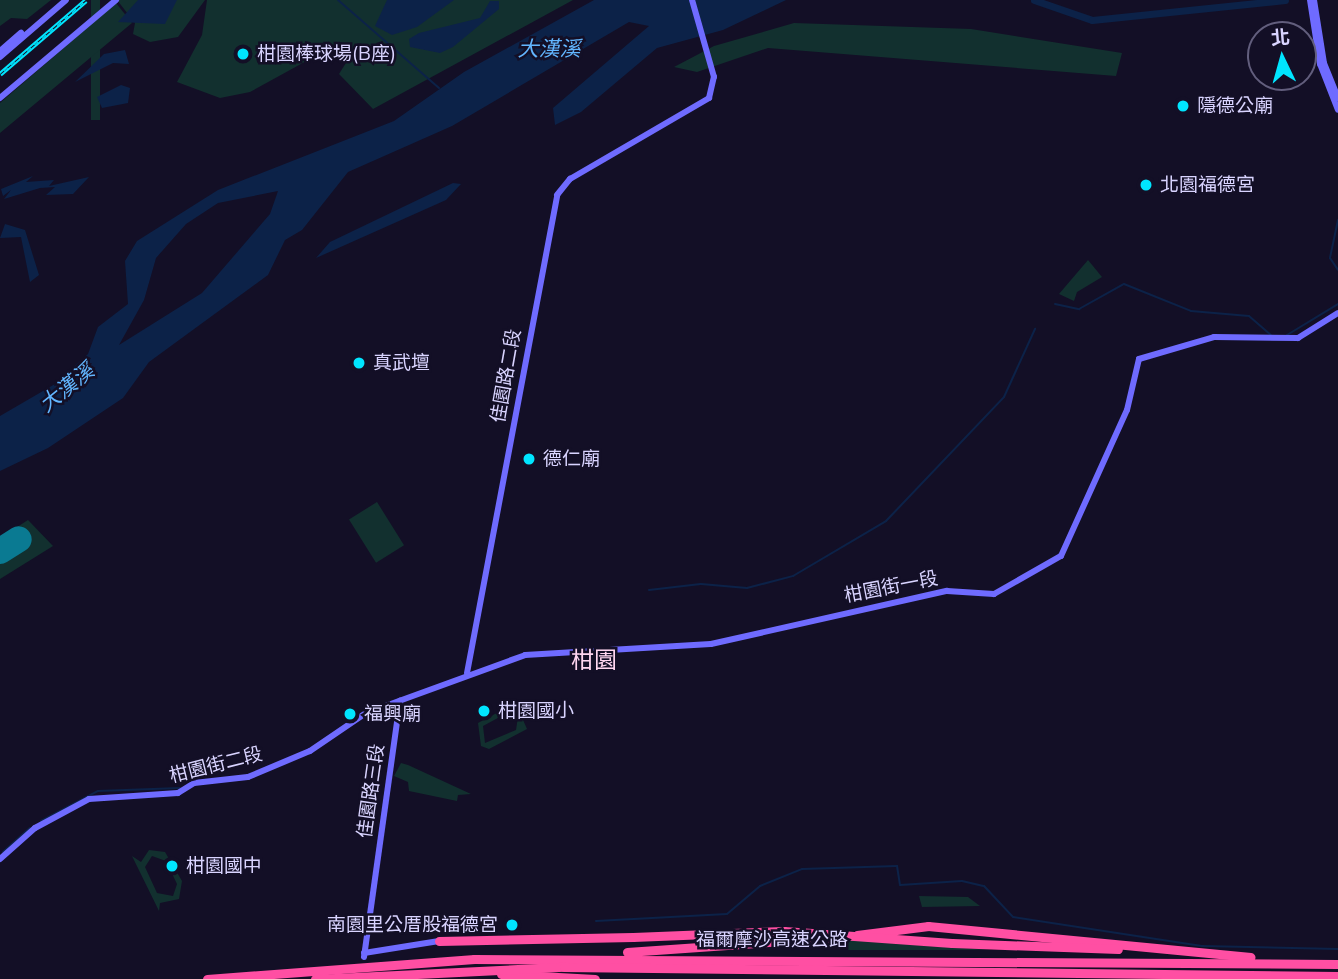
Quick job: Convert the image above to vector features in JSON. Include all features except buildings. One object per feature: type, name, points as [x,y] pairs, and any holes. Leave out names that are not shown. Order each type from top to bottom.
[{"type":"highway","points":[[474,959],[774,946],[928,926],[1311,962]]},
{"type":"highway","points":[[439,941],[784,931],[952,943],[1168,949]]},
{"type":"highway","name":"福爾摩沙高速公路","points":[[207,979],[474,959],[1338,964]]},
{"type":"highway","name":"福爾摩沙高速公路","points":[[315,979],[564,967],[1161,977],[1338,976]]},
{"type":"highway","points":[[422,973],[594,979]]},
{"type":"highway","points":[[1135,979],[1161,977]]},
{"type":"street","points":[[0,51],[60,0]]},
{"type":"street","points":[[0,57],[66,0]]},
{"type":"street","points":[[0,98],[116,0]]},
{"type":"street","points":[[1312,0],[1328,82],[1338,110]]},
{"type":"street","name":"佳園路二段","points":[[467,673],[557,195],[570,179],[709,98],[713,86],[693,2]]},
{"type":"street","points":[[1328,82],[1338,98]]},
{"type":"street","name":"柑園街一段","points":[[467,673],[561,648],[636,653],[711,644],[947,591],[994,594],[1061,556],[1128,410],[1139,359],[1214,337],[1298,338],[1338,313]]},
{"type":"street","points":[[400,701],[467,673]]},
{"type":"street","name":"柑園街二段","points":[[0,859],[36,828],[89,799],[178,793],[194,783],[248,777],[400,701]]},
{"type":"street","name":"佳園路三段","points":[[400,701],[364,955],[439,941]]},
{"type":"green space","points":[[0,0],[51,0],[27,19],[11,18],[0,26]]},
{"type":"green space","points":[[91,0],[100,0],[100,120],[91,120]]},
{"type":"green space","points":[[117,0],[205,0],[178,37],[150,42],[133,34],[135,23]]},
{"type":"green space","points":[[207,0],[573,0],[373,109],[339,74],[351,55],[341,42],[250,92],[220,98],[177,82],[202,35]]},
{"type":"green space","points":[[116,3],[132,23],[0,133],[0,103]]},
{"type":"green space","points":[[794,23],[971,29],[1122,53],[1116,76],[768,48],[697,72],[674,67],[714,46]]},
{"type":"green space","points":[[1088,260],[1102,277],[1077,292],[1074,301],[1059,294]]},
{"type":"green space","points":[[377,502],[404,545],[376,563],[349,519]]},
{"type":"green space","points":[[28,520],[53,546],[0,579],[0,538]]},
{"type":"green space","points":[[508,707],[520,713],[527,729],[489,749],[481,746],[478,723]],"holes":[[[509,712],[518,717],[516,730],[485,743],[483,726]]]},
{"type":"green space","points":[[401,763],[471,794],[458,795],[457,801],[409,791],[408,782],[394,776]]},
{"type":"green space","points":[[149,850],[165,852],[182,881],[179,899],[160,903],[159,911],[132,856],[141,862]],"holes":[[[152,856],[166,861],[177,884],[173,896],[157,893],[145,867]]]},
{"type":"green space","points":[[919,896],[968,897],[980,906],[922,907]]},
{"type":"green space","points":[[848,939],[928,946],[990,950],[848,950]]},
{"type":"water","points":[[138,0],[177,0],[165,24],[118,22]]},
{"type":"water","points":[[387,0],[454,0],[417,27],[392,35],[375,26]]},
{"type":"water","name":"大漢溪","points":[[594,0],[786,0],[723,30],[657,48],[581,112],[555,125],[553,108],[649,26],[629,22],[452,126],[348,172],[302,230],[285,240],[268,275],[149,362],[123,398],[48,448],[0,471],[0,416],[55,384],[88,354],[98,327],[128,304],[125,261],[137,241],[218,190],[394,121],[464,72]],"holes":[[[278,191],[270,214],[202,293],[119,345],[144,300],[156,258],[186,224],[218,203]]]},
{"type":"water","points":[[490,1],[499,1],[499,9],[453,47],[440,53],[410,47],[409,39],[419,33],[480,18]]},
{"type":"water","points":[[125,50],[129,64],[113,63],[75,82],[104,54]]},
{"type":"water","points":[[121,85],[130,88],[128,103],[102,108],[97,97]]},
{"type":"water","points":[[33,176],[26,182],[54,180],[49,186],[89,177],[73,194],[46,195],[55,187],[40,188],[4,199],[11,190],[3,196],[1,189]]},
{"type":"water","points":[[453,183],[461,184],[446,200],[316,258],[330,242]]},
{"type":"water","points":[[5,224],[25,230],[39,275],[30,282],[21,237],[0,238]]},
{"type":"waterway","points":[[338,0],[439,88]]},
{"type":"waterway","points":[[1034,0],[1092,20],[1285,0]]},
{"type":"waterway","points":[[1338,220],[1330,258],[1338,270]]},
{"type":"waterway","points":[[1055,304],[1079,309],[1124,284],[1191,311],[1249,316],[1271,335]]},
{"type":"waterway","points":[[1287,335],[1338,304]]},
{"type":"waterway","points":[[649,590],[701,584],[747,588],[793,576],[886,521],[1004,397],[1035,329]]},
{"type":"waterway","points":[[41,821],[98,791],[180,788]]},
{"type":"waterway","points":[[3,852],[30,828]]},
{"type":"waterway","points":[[596,921],[727,914],[760,886],[802,869],[897,866],[900,885],[962,881],[984,886],[1013,917],[1202,946],[1338,949]]},
{"type":"runway","points":[[0,551],[19,539]]},
{"type":"railway","points":[[0,74],[86,0]]},
{"type":"place","name":"柑園棒球場(B座)","points":[[243,54]]},
{"type":"place","name":"隱德公廟","points":[[1183,106]]},
{"type":"place","name":"北園福德宮","points":[[1146,185]]},
{"type":"place","name":"真武壇","points":[[359,363]]},
{"type":"place","name":"德仁廟","points":[[529,459]]},
{"type":"place","name":"柑園國小","points":[[484,711]]},
{"type":"place","name":"福興廟","points":[[350,714]]},
{"type":"place","name":"柑園國中","points":[[172,866]]},
{"type":"place","name":"南園里公厝股福德宮","points":[[512,925]]},
{"type":"district","name":"柑園","points":[[594,660]]}]
